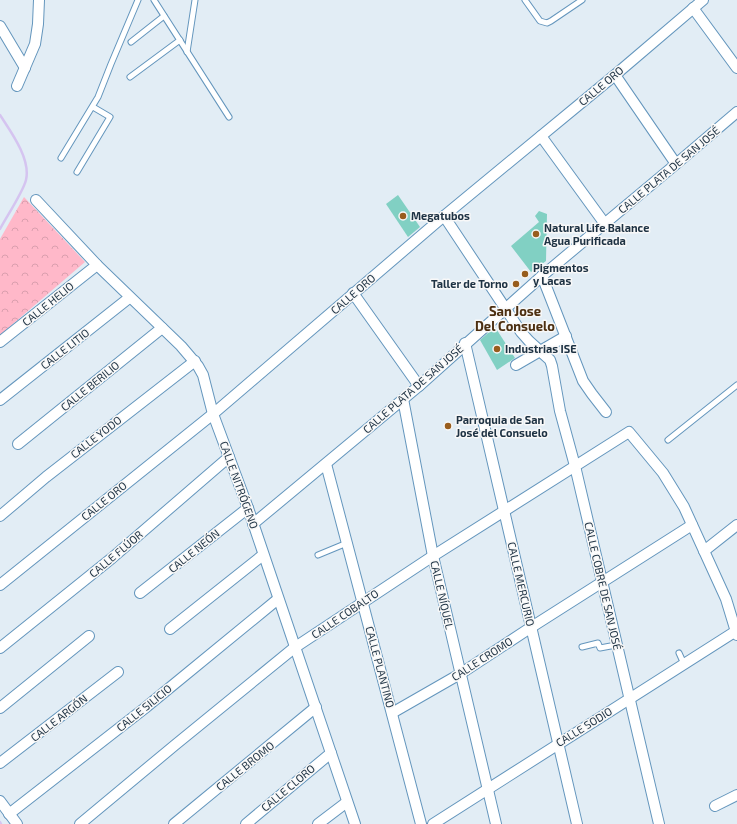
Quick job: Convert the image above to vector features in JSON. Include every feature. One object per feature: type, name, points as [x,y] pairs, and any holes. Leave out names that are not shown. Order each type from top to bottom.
[{"type":"street","points":[[17,86],[35,44],[39,0]]},
{"type":"street","name":"CALLE ORO","points":[[0,586],[213,414],[444,216],[615,75],[703,0]]},
{"type":"street","points":[[693,8],[737,68]]},
{"type":"street","points":[[0,26],[25,68]]},
{"type":"street","points":[[11,43],[23,48],[28,48],[35,44]]},
{"type":"street","points":[[615,75],[676,164]]},
{"type":"street","name":"CALLE PLATA DE SAN JOSÉ","points":[[253,524],[419,386],[465,343],[542,276],[737,112]]},
{"type":"street","points":[[541,136],[605,224]]},
{"type":"street","name":"CALLE NITRÓGENO","points":[[36,200],[129,298],[195,361],[203,375],[213,414],[248,508],[294,648],[316,707],[355,824]]},
{"type":"street","name":"CALLE COBRE DE SAN JOSÉ","points":[[444,216],[521,332],[550,360],[560,411],[575,466],[659,824]]},
{"type":"street","name":"CALLE HELIO","points":[[0,342],[97,265]]},
{"type":"street","points":[[542,276],[566,336],[576,367],[583,381],[606,412]]},
{"type":"street","points":[[353,293],[419,386]]},
{"type":"street","name":"CALLE LITIO","points":[[0,400],[129,298]]},
{"type":"street","name":"CALLE BERILIO","points":[[18,444],[162,328]]},
{"type":"street","points":[[516,365],[566,336]]},
{"type":"street","name":"CALLE MERCURIO","points":[[465,343],[557,744],[577,824]]},
{"type":"street","name":"CALLE YODO","points":[[0,516],[52,472],[195,361]]},
{"type":"street","name":"CALLE NÍQUEL","points":[[403,399],[433,556],[496,824]]},
{"type":"street","name":"CALLE COBALTO","points":[[80,824],[294,648],[433,556],[505,512],[629,432],[671,485],[692,525]]},
{"type":"street","name":"CALLE FLÚOR","points":[[0,648],[112,558],[229,457]]},
{"type":"street","name":"CALLE PLANTINO","points":[[326,464],[421,824]]},
{"type":"street","name":"CALLE NEÓN","points":[[140,593],[248,508]]},
{"type":"street","points":[[692,525],[726,599],[736,633]]},
{"type":"street","name":"CALLE CROMO","points":[[392,713],[460,674],[692,525]]},
{"type":"street","points":[[704,551],[737,525]]},
{"type":"street","points":[[170,629],[263,555]]},
{"type":"street","name":"CALLE SILICIO","points":[[9,814],[145,708],[278,598]]},
{"type":"street","name":"CALLE SODIO","points":[[433,824],[629,698],[736,633]]},
{"type":"street","points":[[0,708],[89,636]]},
{"type":"street","name":"CALLE ARGÓN","points":[[0,763],[118,672]]},
{"type":"street","name":"CALLE BROMO","points":[[174,824],[316,707]]},
{"type":"street","name":"CALLE CLORO","points":[[246,824],[331,753]]},
{"type":"street","points":[[715,806],[737,795]]},
{"type":"street","points":[[0,801],[17,824]]},
{"type":"street","points":[[318,824],[347,802]]},
{"type":"lane","points":[[61,158],[93,107],[138,0]]},
{"type":"lane","points":[[154,0],[229,117]]},
{"type":"lane","points":[[188,52],[195,0]]},
{"type":"lane","points":[[525,0],[540,21],[547,23],[582,0]]},
{"type":"lane","points":[[131,42],[164,16]]},
{"type":"lane","points":[[130,77],[180,40]]},
{"type":"lane","points":[[77,172],[110,117],[93,107]]},
{"type":"lane","points":[[668,440],[737,385]]},
{"type":"lane","points":[[318,555],[347,543]]},
{"type":"lane","points":[[582,647],[598,643],[600,648],[616,645]]},
{"type":"lane","points":[[679,653],[684,664]]},
{"type":"green space","points":[[24,197],[85,262],[0,335],[0,239]]},
{"type":"building","name":"Megatubos","points":[[398,195],[420,227],[408,237],[386,204]]},
{"type":"building","name":"Natural Life Balance Agua Purificada","points":[[539,211],[547,214],[546,261],[531,272],[511,246],[539,222],[535,216]]},
{"type":"building","name":"Industrias ISE","points":[[495,327],[515,358],[497,370],[480,340]]},
{"type":"waterway","points":[[0,115],[19,146],[26,163],[27,172],[22,191],[0,229]]},
{"type":"place","name":"Megatubos","points":[[403,216]]},
{"type":"place","name":"Natural Life Balance Agua Purificada","points":[[536,234]]},
{"type":"place","name":"Pigmentos y Lacas","points":[[525,274]]},
{"type":"place","name":"Taller de Torno","points":[[516,284]]},
{"type":"place","name":"Industrias ISE","points":[[497,349]]},
{"type":"place","name":"Parroquia de San José del Consuelo","points":[[448,426]]},
{"type":"district","name":"San Jose Del Consuelo","points":[[515,318]]}]
